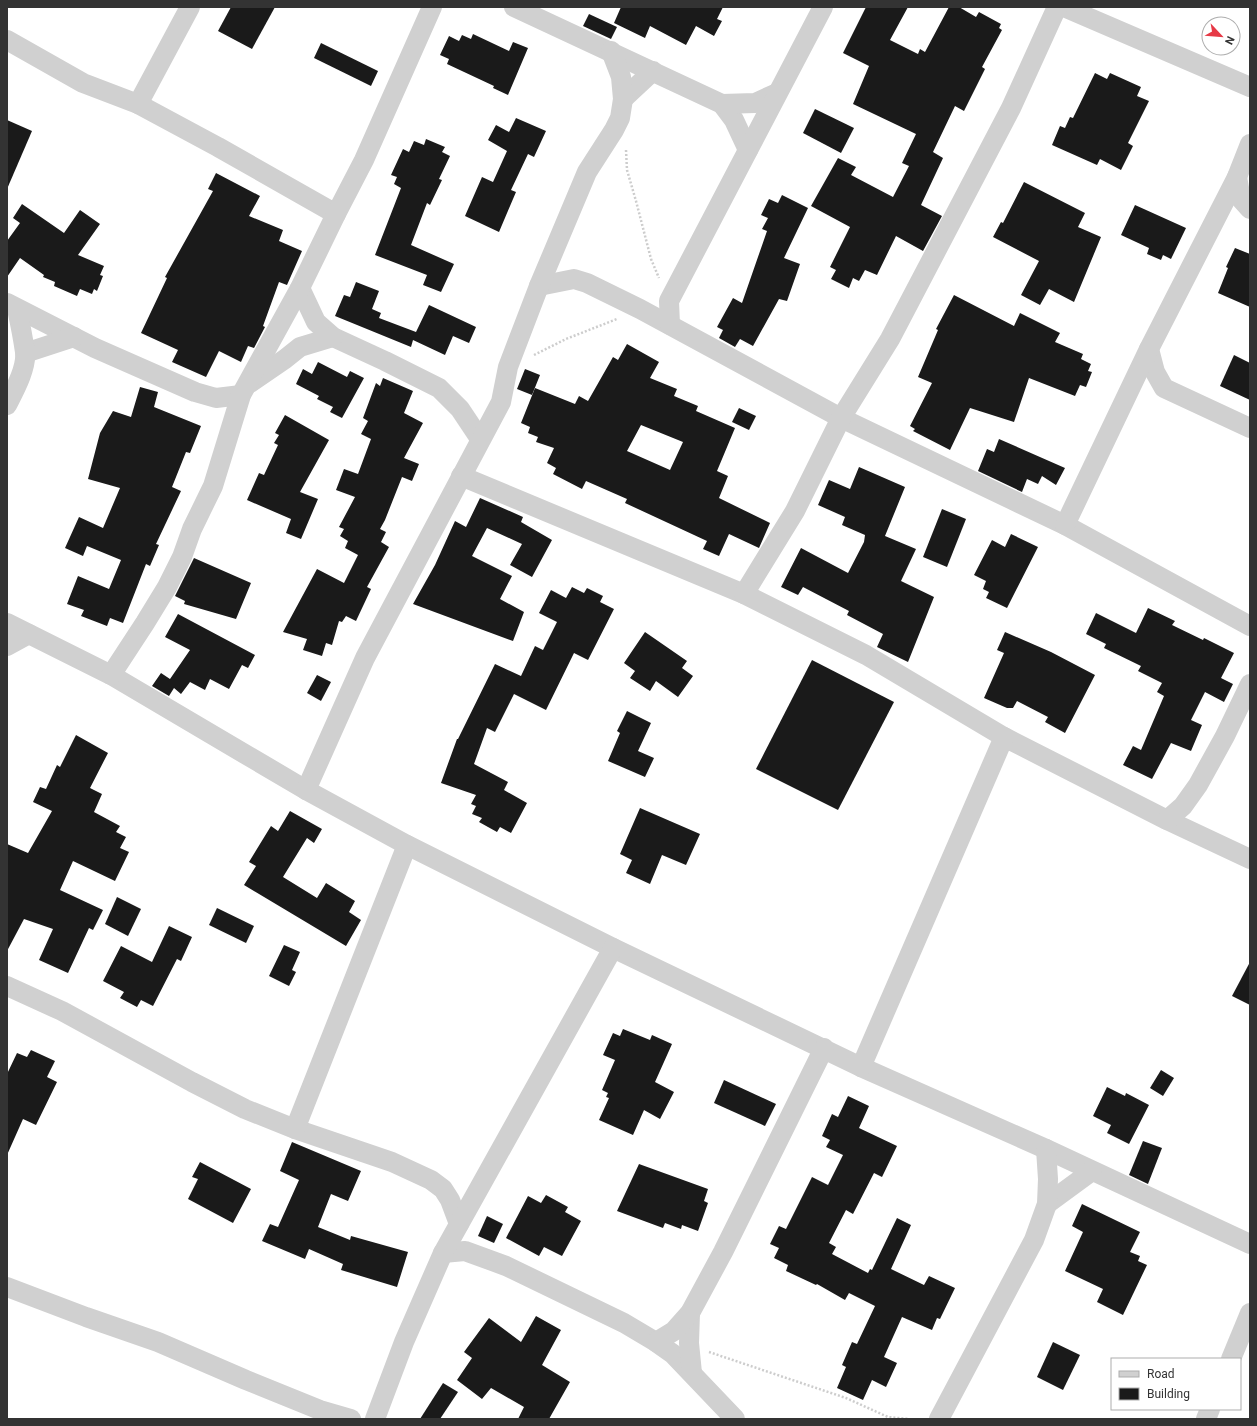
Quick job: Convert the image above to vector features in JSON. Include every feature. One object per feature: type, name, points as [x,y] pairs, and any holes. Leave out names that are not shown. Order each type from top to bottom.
[{"type":"street","points":[[138,104],[190,7]]},
{"type":"street","points":[[111,675],[146,623],[167,588],[182,557],[192,529],[213,486],[243,391],[300,288],[364,160],[432,7]]},
{"type":"street","points":[[514,7],[722,104],[755,103],[777,93]]},
{"type":"street","points":[[670,326],[669,301],[823,7]]},
{"type":"street","points":[[744,594],[795,511],[841,418],[890,339],[1012,108],[1057,7]]},
{"type":"street","points":[[1064,7],[1250,87]]},
{"type":"street","points":[[7,40],[83,83],[138,104],[336,214]]},
{"type":"street","points":[[306,790],[365,658],[480,438],[501,402],[508,368],[539,286],[587,172],[620,118],[623,99],[621,77],[611,51]]},
{"type":"street","points":[[623,99],[653,71]]},
{"type":"street","points":[[722,104],[734,120],[748,150]]},
{"type":"street","points":[[1065,525],[1149,349],[1237,177],[1250,144]]},
{"type":"street","points":[[1237,177],[1241,199],[1250,209]]},
{"type":"street","points":[[539,286],[574,278],[587,283],[640,309],[841,418],[1065,525],[1250,626]]},
{"type":"street","points":[[300,288],[316,322],[332,337],[439,388],[460,409],[480,438]]},
{"type":"street","points":[[12,306],[96,348],[195,392],[216,398],[243,391],[300,347],[332,337]]},
{"type":"street","points":[[7,405],[23,367],[25,353],[12,306]]},
{"type":"street","points":[[25,353],[74,337]]},
{"type":"street","points":[[1149,349],[1155,372],[1164,388],[1250,428]]},
{"type":"street","points":[[461,476],[744,594],[866,655],[1004,736],[1167,820],[1250,859]]},
{"type":"street","points":[[7,623],[111,675],[306,790],[407,845],[613,948],[861,1067],[1249,1241]]},
{"type":"street","points":[[7,646],[29,634]]},
{"type":"street","points":[[1167,820],[1183,806],[1198,785],[1225,736],[1250,684]]},
{"type":"street","points":[[861,1067],[1004,736]]},
{"type":"street","points":[[295,1129],[407,845]]},
{"type":"street","points":[[375,1419],[404,1342],[443,1253],[613,948]]},
{"type":"street","points":[[7,986],[62,1011],[192,1082],[245,1109],[295,1129],[392,1162],[431,1180],[443,1189],[450,1200],[459,1224]]},
{"type":"street","points":[[656,1342],[674,1332],[690,1313],[723,1252],[824,1048]]},
{"type":"street","points":[[939,1419],[1034,1240],[1047,1204],[1048,1179],[1046,1149]]},
{"type":"street","points":[[1047,1204],[1092,1171]]},
{"type":"street","points":[[443,1253],[465,1251],[506,1266],[624,1323],[673,1354],[736,1419]]},
{"type":"street","points":[[7,1287],[158,1342],[320,1410],[351,1419]]},
{"type":"street","points":[[690,1313],[689,1343],[692,1374]]},
{"type":"street","points":[[1231,1358],[1250,1313]]},
{"type":"path","points":[[627,147],[627,170],[650,259],[669,301]]},
{"type":"path","points":[[508,368],[566,339],[607,324],[640,309]]},
{"type":"path","points":[[689,1343],[716,1355],[846,1398],[888,1417],[909,1419]]},
{"type":"building","points":[[231,7],[275,7],[252,49],[218,31]]},
{"type":"building","points":[[621,7],[723,7],[717,19],[722,21],[714,36],[696,26],[686,45],[650,26],[645,38],[614,23]]},
{"type":"building","points":[[866,7],[908,7],[890,40],[918,54],[920,49],[925,52],[949,7],[959,7],[976,17],[979,12],[1001,24],[999,28],[1002,30],[982,67],[985,69],[964,111],[955,106],[933,152],[943,158],[921,205],[942,216],[923,251],[896,236],[877,275],[865,270],[859,281],[853,278],[849,288],[831,279],[836,270],[830,267],[850,227],[811,206],[838,158],[856,167],[851,175],[893,197],[909,166],[902,163],[916,134],[853,104],[869,66],[843,53]]},
{"type":"building","points":[[589,14],[617,27],[611,39],[583,26]]},
{"type":"building","points":[[473,34],[509,51],[513,42],[528,48],[508,95],[493,88],[494,86],[447,64],[449,59],[440,55],[449,36],[459,41],[462,35],[471,39]]},
{"type":"building","points":[[321,43],[378,71],[371,86],[314,58]]},
{"type":"building","points":[[1095,73],[1107,79],[1110,73],[1141,87],[1137,96],[1149,101],[1128,143],[1133,146],[1121,170],[1100,159],[1097,165],[1052,145],[1060,126],[1065,128],[1070,117],[1073,118]]},
{"type":"building","points":[[815,109],[854,128],[841,153],[803,133]]},
{"type":"building","points":[[516,118],[546,131],[534,157],[528,154],[511,190],[516,192],[499,232],[465,216],[482,177],[493,182],[507,151],[488,140],[496,125],[509,132]]},
{"type":"building","points":[[7,120],[32,131],[7,189]]},
{"type":"building","points":[[426,139],[445,147],[442,152],[450,156],[439,179],[442,180],[430,205],[427,203],[411,245],[454,264],[441,292],[423,285],[427,275],[375,255],[401,188],[394,184],[397,177],[391,175],[403,149],[409,152],[414,141],[424,145]]},
{"type":"building","points":[[216,173],[260,196],[249,216],[283,230],[279,241],[302,251],[287,285],[279,282],[263,326],[265,327],[254,348],[248,346],[241,362],[219,351],[206,377],[172,362],[178,350],[141,333],[167,278],[165,277],[213,191],[208,189]]},
{"type":"building","points":[[1024,182],[1085,213],[1078,227],[1101,237],[1074,302],[1049,289],[1040,305],[1021,295],[1039,261],[993,237],[1001,222],[1003,223]]},
{"type":"building","points":[[782,195],[808,208],[784,258],[800,264],[787,301],[779,299],[753,346],[740,339],[735,347],[719,338],[723,330],[717,327],[733,298],[742,303],[767,231],[762,229],[768,218],[761,215],[769,199],[778,203]]},
{"type":"building","points":[[22,204],[64,233],[80,210],[100,224],[78,255],[104,266],[100,275],[103,276],[97,291],[94,289],[92,294],[80,289],[77,296],[54,286],[55,282],[43,277],[44,275],[20,258],[7,277],[7,241],[20,223],[13,218]]},
{"type":"building","points":[[1135,205],[1186,228],[1171,259],[1163,255],[1161,260],[1147,254],[1149,248],[1121,235]]},
{"type":"building","points":[[1235,248],[1250,254],[1250,307],[1218,293],[1228,268],[1226,267]]},
{"type":"building","points":[[356,282],[379,291],[372,309],[381,313],[379,318],[416,332],[429,305],[476,327],[469,343],[453,336],[445,355],[413,340],[411,347],[335,316],[344,295],[350,297]]},
{"type":"building","points":[[954,295],[1014,326],[1020,313],[1060,333],[1055,342],[1083,354],[1081,359],[1091,364],[1088,371],[1092,372],[1086,387],[1080,385],[1075,396],[1029,378],[1014,422],[970,408],[950,450],[913,431],[915,429],[910,426],[932,383],[918,377],[938,330],[936,329]]},
{"type":"building","points":[[627,344],[659,362],[650,378],[677,389],[674,396],[698,406],[696,411],[735,428],[717,471],[728,476],[719,498],[770,523],[759,548],[729,534],[719,556],[703,549],[707,541],[625,503],[627,499],[586,481],[582,489],[553,474],[556,468],[547,463],[554,448],[536,442],[538,437],[528,433],[530,427],[521,423],[535,388],[575,404],[579,396],[588,401],[613,357],[618,360]],"holes":[[[641,425],[683,442],[670,470],[627,451]]]},
{"type":"building","points":[[1234,355],[1250,363],[1250,400],[1220,386]]},
{"type":"building","points":[[318,362],[347,377],[350,371],[364,378],[342,418],[330,412],[333,407],[317,399],[319,396],[296,384],[303,369],[312,374]]},
{"type":"building","points":[[525,369],[540,375],[532,395],[517,389]]},
{"type":"building","points":[[383,378],[413,391],[404,413],[423,423],[404,458],[419,464],[412,481],[402,477],[380,529],[386,532],[381,542],[389,547],[367,587],[371,589],[356,621],[346,616],[342,622],[339,621],[332,645],[326,643],[322,656],[303,650],[307,639],[283,632],[317,569],[344,583],[358,555],[345,548],[348,541],[340,536],[344,529],[339,527],[355,497],[336,490],[344,469],[358,474],[371,439],[361,434],[368,421],[363,418],[376,383],[380,386]]},
{"type":"building","points":[[140,387],[158,392],[154,407],[201,426],[190,453],[186,452],[172,487],[181,491],[156,544],[159,545],[150,566],[146,564],[123,623],[110,618],[107,626],[81,616],[84,610],[67,604],[78,576],[109,589],[121,560],[87,546],[83,556],[65,548],[79,517],[103,528],[120,488],[88,479],[100,433],[113,411],[131,417]]},
{"type":"building","points":[[739,408],[756,416],[749,430],[732,422]]},
{"type":"building","points":[[285,415],[329,440],[300,492],[318,499],[301,539],[286,533],[291,519],[247,500],[259,473],[264,475],[278,445],[274,443],[279,435],[275,433]]},
{"type":"building","points":[[999,439],[1065,468],[1056,485],[1042,476],[1038,484],[1027,479],[1022,492],[978,471],[987,449],[994,452]]},
{"type":"building","points":[[859,467],[905,487],[885,536],[916,549],[901,581],[934,597],[908,662],[877,647],[883,634],[847,615],[849,611],[803,587],[798,595],[781,587],[801,548],[848,573],[864,542],[865,535],[842,525],[845,517],[818,505],[829,480],[850,489]]},
{"type":"building","points":[[480,498],[523,517],[521,522],[552,540],[532,577],[510,565],[522,544],[487,528],[472,556],[512,576],[500,599],[524,612],[513,641],[413,604],[435,565],[455,521],[466,527]]},
{"type":"building","points":[[942,509],[966,519],[947,567],[923,557]]},
{"type":"building","points":[[1011,534],[1038,547],[1007,608],[986,598],[989,592],[983,589],[986,581],[974,575],[992,540],[1005,547]]},
{"type":"building","points":[[194,558],[251,583],[236,619],[184,604],[185,601],[175,596]]},
{"type":"building","points":[[572,587],[584,593],[587,588],[603,596],[600,602],[614,609],[588,660],[574,653],[546,710],[514,694],[495,732],[487,728],[474,764],[508,782],[504,790],[527,803],[511,833],[500,827],[497,832],[479,822],[482,818],[472,814],[476,806],[471,804],[476,795],[441,783],[457,739],[495,664],[521,676],[535,646],[543,650],[557,622],[539,613],[551,590],[566,598]]},
{"type":"building","points":[[1148,608],[1175,621],[1172,625],[1203,640],[1204,638],[1234,653],[1221,678],[1233,684],[1224,702],[1205,692],[1191,720],[1202,725],[1191,751],[1171,743],[1152,779],[1123,765],[1133,746],[1141,750],[1164,696],[1157,692],[1162,683],[1138,671],[1141,666],[1104,648],[1106,644],[1086,634],[1096,613],[1136,633]]},
{"type":"building","points":[[178,614],[255,655],[248,668],[242,665],[229,689],[210,679],[205,690],[190,682],[181,694],[174,688],[169,696],[152,686],[161,673],[170,679],[190,650],[165,637]]},
{"type":"building","points":[[645,632],[687,661],[682,668],[693,676],[678,697],[656,681],[650,691],[630,678],[635,671],[624,663]]},
{"type":"building","points":[[1005,632],[1051,652],[1095,675],[1065,733],[1045,722],[1048,717],[1017,701],[1013,708],[1007,708],[984,698],[1004,653],[997,650]]},
{"type":"building","points":[[812,660],[894,702],[838,810],[756,769]]},
{"type":"building","points":[[317,675],[331,682],[321,701],[307,693]]},
{"type":"building","points":[[627,711],[651,723],[638,751],[654,758],[645,777],[608,761],[620,733],[617,731]]},
{"type":"building","points":[[76,735],[108,753],[90,788],[102,794],[94,812],[120,826],[116,832],[126,837],[120,848],[129,852],[115,881],[73,861],[60,890],[103,910],[93,930],[89,928],[68,973],[39,960],[53,929],[24,919],[7,951],[7,844],[28,853],[52,811],[33,802],[40,787],[46,789],[57,765],[60,767]]},
{"type":"building","points":[[640,808],[700,834],[686,865],[662,855],[650,884],[626,873],[632,860],[620,854]]},
{"type":"building","points":[[290,811],[322,829],[314,843],[307,838],[283,877],[317,898],[326,883],[355,901],[349,912],[361,920],[346,946],[244,885],[256,866],[249,862],[271,826],[278,831]]},
{"type":"building","points":[[117,897],[141,909],[128,936],[105,924]]},
{"type":"building","points":[[217,908],[254,926],[246,943],[209,925]]},
{"type":"building","points":[[169,926],[192,937],[181,961],[177,959],[153,1006],[141,1000],[137,1007],[120,998],[124,992],[103,981],[121,946],[152,962]]},
{"type":"building","points":[[284,945],[300,952],[292,970],[296,972],[289,986],[269,976]]},
{"type":"building","points":[[1250,962],[1250,1005],[1232,996]]},
{"type":"building","points":[[623,1029],[650,1040],[652,1035],[672,1044],[655,1082],[674,1092],[660,1119],[644,1110],[633,1135],[599,1120],[609,1098],[606,1097],[608,1093],[602,1090],[615,1060],[603,1055],[613,1033],[620,1036]]},
{"type":"building","points":[[31,1050],[55,1061],[47,1077],[57,1082],[36,1125],[23,1119],[7,1155],[7,1074],[17,1053],[27,1057]]},
{"type":"building","points":[[1161,1070],[1174,1078],[1163,1096],[1150,1088]]},
{"type":"building","points":[[724,1080],[776,1104],[765,1126],[714,1103]]},
{"type":"building","points":[[1107,1087],[1125,1096],[1126,1093],[1149,1105],[1129,1144],[1107,1133],[1111,1125],[1093,1116]]},
{"type":"building","points":[[848,1096],[869,1106],[859,1128],[897,1146],[882,1177],[874,1173],[853,1214],[846,1210],[829,1243],[836,1247],[832,1254],[868,1273],[870,1269],[872,1270],[897,1218],[911,1225],[891,1269],[924,1285],[929,1276],[955,1288],[940,1319],[937,1318],[932,1330],[902,1317],[884,1357],[897,1363],[886,1387],[872,1380],[863,1400],[837,1388],[846,1367],[842,1365],[852,1342],[857,1344],[875,1306],[849,1293],[845,1300],[817,1284],[816,1285],[786,1271],[788,1265],[774,1258],[779,1248],[770,1244],[779,1226],[786,1229],[812,1177],[828,1185],[843,1155],[826,1147],[830,1140],[822,1136],[832,1114],[838,1117]]},
{"type":"building","points":[[1143,1141],[1162,1148],[1148,1184],[1129,1175]]},
{"type":"building","points":[[292,1142],[361,1171],[348,1201],[331,1194],[318,1227],[350,1240],[351,1236],[408,1252],[397,1287],[341,1270],[343,1264],[309,1249],[305,1259],[262,1241],[270,1224],[278,1227],[299,1180],[280,1171]]},
{"type":"building","points":[[200,1162],[251,1189],[233,1223],[188,1199],[198,1179],[192,1177]]},
{"type":"building","points":[[639,1164],[708,1189],[704,1201],[708,1203],[698,1231],[682,1225],[681,1229],[665,1223],[663,1228],[617,1211]]},
{"type":"building","points":[[546,1195],[568,1207],[565,1212],[581,1221],[562,1256],[544,1247],[539,1256],[506,1238],[528,1196],[541,1203]]},
{"type":"building","points":[[1082,1204],[1140,1232],[1130,1252],[1140,1256],[1138,1261],[1147,1265],[1123,1315],[1097,1302],[1103,1289],[1065,1271],[1083,1232],[1072,1226]]},
{"type":"building","points":[[487,1216],[503,1224],[494,1243],[478,1236]]},
{"type":"building","points":[[536,1316],[561,1330],[542,1365],[570,1382],[549,1419],[518,1419],[524,1407],[491,1388],[482,1399],[457,1380],[472,1358],[464,1352],[489,1318],[521,1342]]},
{"type":"building","points":[[1053,1342],[1080,1355],[1063,1390],[1037,1377]]},
{"type":"building","points":[[443,1383],[458,1392],[440,1419],[420,1419]]}]
